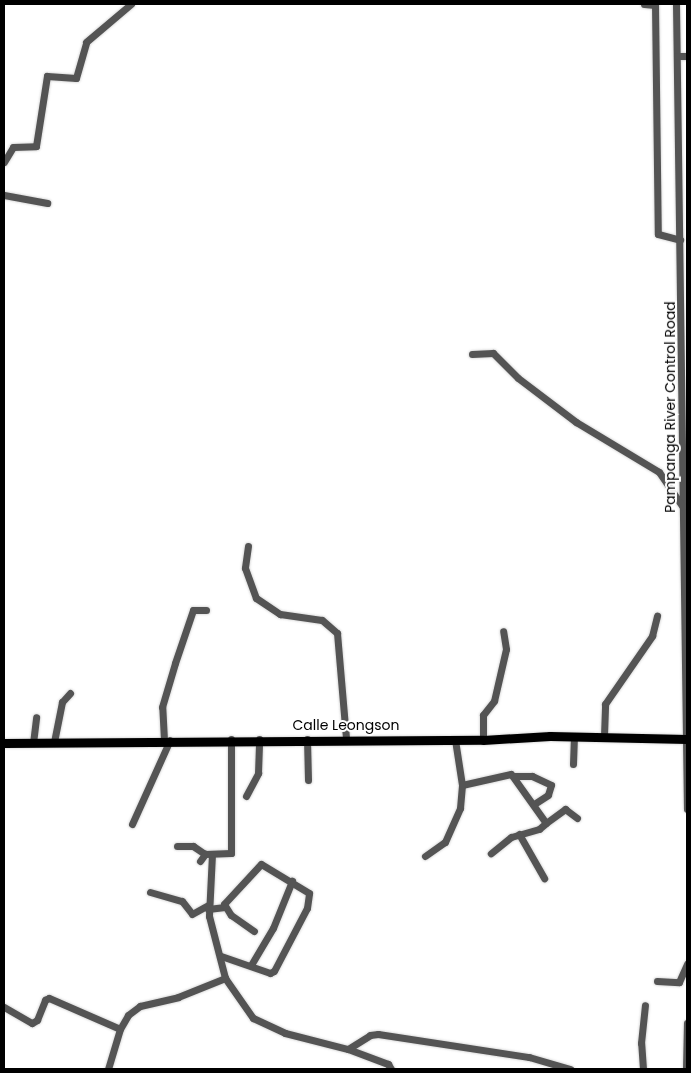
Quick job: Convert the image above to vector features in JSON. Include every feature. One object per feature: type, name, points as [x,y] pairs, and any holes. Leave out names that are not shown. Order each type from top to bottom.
[{"type":"main road","name":"Calle Leongson","points":[[4,743],[231,739],[484,740],[604,736],[686,739]]},
{"type":"street","points":[[4,162],[13,148],[36,146],[47,76],[76,78],[86,42],[131,4]]},
{"type":"street","points":[[644,4],[655,4],[658,234],[680,240]]},
{"type":"street","name":"Pampanga River Control Road","points":[[676,4],[687,809]]},
{"type":"street","points":[[677,56],[687,56]]},
{"type":"street","points":[[4,195],[47,203]]},
{"type":"street","points":[[472,354],[493,353],[518,378],[576,422],[659,472],[683,508]]},
{"type":"street","points":[[248,546],[245,568],[256,598],[280,614],[322,620],[337,633],[346,739]]},
{"type":"street","points":[[132,824],[167,740],[162,707],[191,614],[196,609],[206,610]]},
{"type":"street","points":[[604,736],[605,704],[652,636],[658,616]]},
{"type":"street","points":[[484,740],[484,715],[494,701],[506,649],[503,630]]},
{"type":"street","points":[[54,742],[62,702],[70,693]]},
{"type":"street","points":[[33,743],[36,717]]},
{"type":"street","points":[[573,764],[574,737]]},
{"type":"street","points":[[177,846],[193,846],[208,854],[231,853],[231,739]]},
{"type":"street","points":[[246,796],[258,772],[259,739]]},
{"type":"street","points":[[307,739],[308,780]]},
{"type":"street","points":[[425,856],[441,847],[451,833],[460,808],[462,784],[455,740]]},
{"type":"street","points":[[462,784],[503,773],[513,776],[532,776],[551,785],[548,796],[534,804]]},
{"type":"street","points":[[513,776],[546,823]]},
{"type":"street","points":[[491,853],[519,834],[539,829],[565,809],[577,818]]},
{"type":"street","points":[[519,834],[544,878]]},
{"type":"street","points":[[200,861],[208,854]]},
{"type":"street","points":[[208,854],[208,907],[225,978],[253,1018],[285,1033],[348,1049],[388,1064],[391,1069]]},
{"type":"street","points":[[221,956],[270,973],[274,971],[307,908],[309,893],[261,864],[226,900],[225,907]]},
{"type":"street","points":[[250,965],[273,928],[292,881]]},
{"type":"street","points":[[150,892],[182,901],[192,914],[208,907],[225,907],[254,931]]},
{"type":"street","points":[[657,981],[679,982],[687,964]]},
{"type":"street","points":[[108,1069],[120,1029],[128,1015],[140,1006],[178,997],[225,978]]},
{"type":"street","points":[[4,1007],[32,1023],[37,1020],[44,1000],[49,998],[120,1029]]},
{"type":"street","points":[[642,1069],[641,1043],[645,1005]]},
{"type":"street","points":[[686,1069],[687,1022]]},
{"type":"street","points":[[348,1049],[370,1035],[378,1034],[529,1057],[570,1069]]}]
